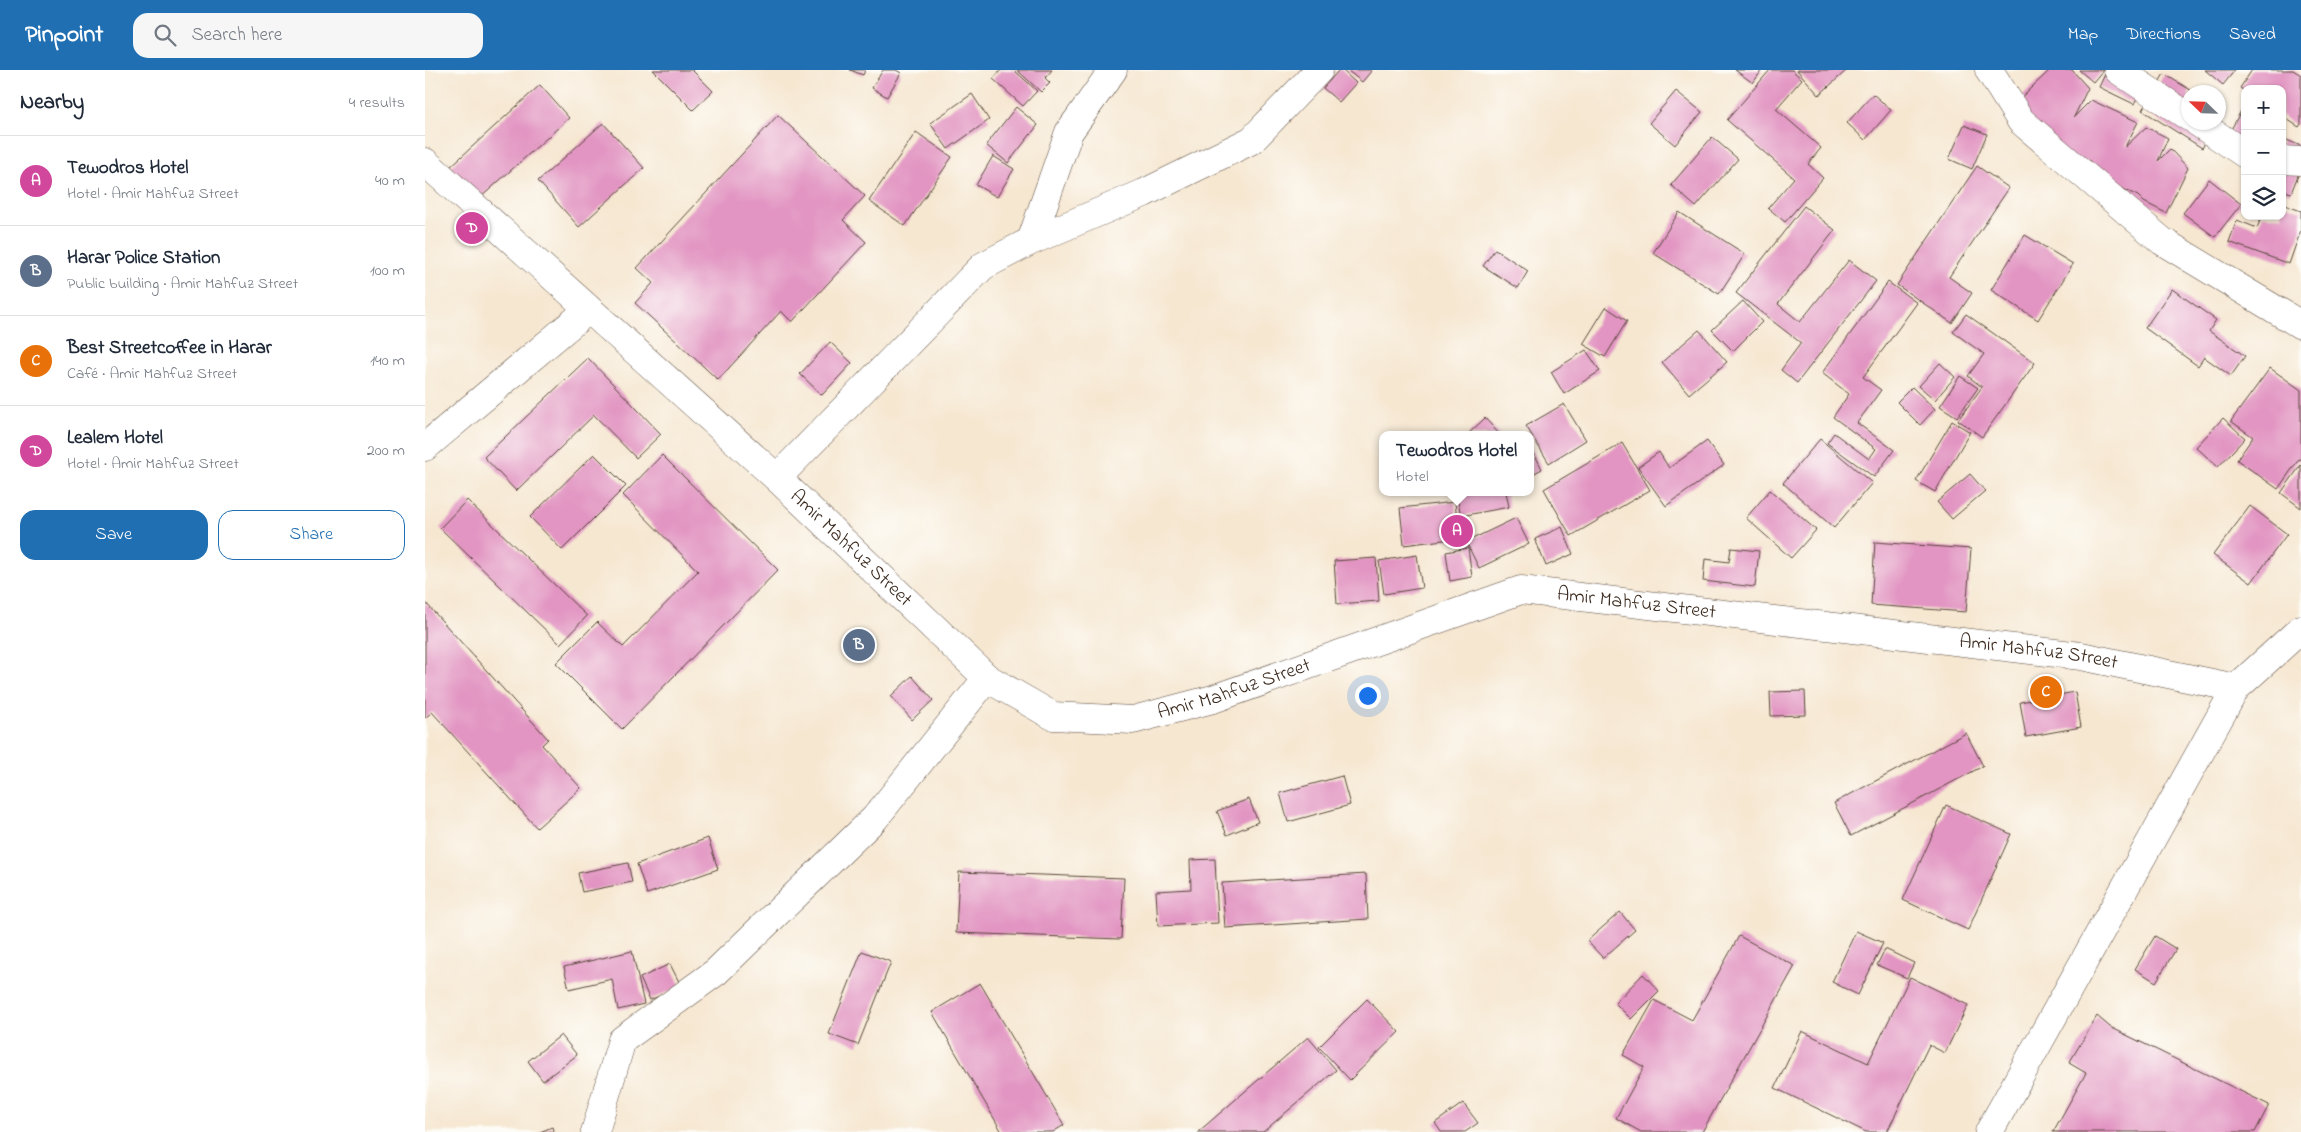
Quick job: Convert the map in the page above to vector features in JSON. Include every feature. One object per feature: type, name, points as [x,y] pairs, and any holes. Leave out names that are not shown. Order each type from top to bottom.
[{"type":"main road","points":[[1031,241],[1069,132],[1113,70]]},
{"type":"main road","points":[[777,478],[983,266],[1031,241],[1144,192],[1252,140],[1319,70]]},
{"type":"main road","points":[[1989,70],[2021,122],[2162,240],[2301,325]]},
{"type":"main road","points":[[2132,74],[2181,111]]},
{"type":"main road","points":[[2209,130],[2241,151]]},
{"type":"main road","points":[[2286,160],[2301,161]]},
{"type":"main road","name":"Amir Mahfuz Street","points":[[425,162],[777,478],[987,678],[1053,716],[1133,720],[1213,699],[1521,590],[2081,656],[2236,688]]},
{"type":"main road","points":[[425,448],[589,310]]},
{"type":"main road","points":[[1989,1132],[2236,688],[2301,628]]},
{"type":"main road","points":[[595,1132],[622,1040],[716,972],[875,818],[987,678]]},
{"type":"building","points":[[653,70],[692,70],[713,91],[693,110]]},
{"type":"building","points":[[850,70],[865,70],[863,75]]},
{"type":"building","points":[[883,70],[896,70],[901,73],[887,97],[872,88]]},
{"type":"building","points":[[1001,70],[1014,70],[1037,91],[1023,106],[993,79]]},
{"type":"building","points":[[1017,70],[1052,70],[1045,78],[1050,83],[1041,92]]},
{"type":"building","points":[[1339,70],[1342,70],[1356,83],[1339,102],[1323,88]]},
{"type":"building","points":[[1347,70],[1372,70],[1362,82]]},
{"type":"building","points":[[1735,70],[1762,70],[1753,83]]},
{"type":"building","points":[[1770,70],[1792,70],[1802,79],[1776,109],[1821,148],[1808,164],[1823,178],[1785,222],[1768,208],[1794,178],[1727,120]]},
{"type":"building","points":[[1797,70],[1847,70],[1819,95]]},
{"type":"building","points":[[2050,70],[2072,70],[2088,88],[2074,117],[2091,100],[2138,122],[2125,147],[2146,127],[2168,138],[2158,161],[2170,149],[2188,168],[2166,213],[2144,202],[2138,196],[2079,168],[2013,105]]},
{"type":"building","points":[[2079,70],[2103,70],[2093,82]]},
{"type":"building","points":[[2107,70],[2147,78],[2134,104],[2099,87]]},
{"type":"building","points":[[2205,70],[2235,70],[2223,85]]},
{"type":"building","points":[[2252,70],[2293,70],[2301,75],[2301,124],[2299,127],[2286,119],[2286,85],[2242,85]]},
{"type":"building","points":[[2164,74],[2182,85],[2181,130],[2213,130],[2202,148],[2142,110]]},
{"type":"building","points":[[540,85],[569,118],[479,199],[450,167]]},
{"type":"building","points":[[1676,91],[1702,112],[1675,145],[1649,123]]},
{"type":"building","points":[[972,94],[989,120],[948,149],[930,123]]},
{"type":"building","points":[[1873,94],[1891,110],[1865,140],[1847,123]]},
{"type":"building","points":[[1016,107],[1038,125],[1008,163],[986,145]]},
{"type":"building","points":[[2241,111],[2241,148],[2225,141]]},
{"type":"building","points":[[778,115],[865,196],[843,220],[866,242],[792,322],[781,311],[718,380],[635,303],[653,283],[637,268]]},
{"type":"building","points":[[603,123],[644,168],[579,227],[538,181]]},
{"type":"building","points":[[1964,125],[1987,134],[1972,169],[1949,159]]},
{"type":"building","points":[[916,132],[952,157],[905,226],[869,201]]},
{"type":"building","points":[[1712,137],[1738,159],[1696,207],[1671,185]]},
{"type":"building","points":[[2286,140],[2301,146],[2301,168],[2291,193],[2286,191]]},
{"type":"building","points":[[993,156],[1014,169],[997,197],[976,185]]},
{"type":"building","points":[[1977,166],[2009,188],[1949,277],[1972,293],[1952,323],[1897,285]]},
{"type":"building","points":[[2209,179],[2241,204],[2215,237],[2183,213]]},
{"type":"building","points":[[2286,205],[2301,211],[2301,230],[2289,264],[2229,242],[2237,220],[2257,228],[2260,220],[2286,220]]},
{"type":"building","points":[[1804,206],[1835,230],[1778,304],[1800,322],[1849,260],[1876,281],[1797,383],[1781,370],[1801,343],[1736,293]]},
{"type":"building","points":[[1679,212],[1745,254],[1719,294],[1653,253]]},
{"type":"building","points":[[2025,235],[2073,264],[2038,320],[1991,290]]},
{"type":"building","points":[[1495,249],[1528,271],[1518,288],[1483,266]]},
{"type":"building","points":[[1888,282],[1917,303],[1863,377],[1881,390],[1857,423],[1894,450],[1874,477],[1827,443],[1834,433],[1869,459],[1876,449],[1833,417],[1849,394],[1822,373]]},
{"type":"building","points":[[2172,289],[2216,320],[2209,331],[2245,356],[2231,376],[2204,357],[2198,366],[2145,328]]},
{"type":"building","points":[[1743,301],[1762,322],[1733,351],[1712,330]]},
{"type":"building","points":[[1606,307],[1627,321],[1605,357],[1583,344]]},
{"type":"building","points":[[1966,314],[2035,363],[1982,437],[1958,420],[1982,387],[1968,376],[1984,354],[1953,332]]},
{"type":"building","points":[[1699,330],[1727,362],[1689,394],[1662,362]]},
{"type":"building","points":[[830,342],[852,363],[822,395],[800,374]]},
{"type":"building","points":[[1586,350],[1600,371],[1564,394],[1551,372]]},
{"type":"building","points":[[588,358],[661,434],[636,458],[594,415],[516,491],[484,457]]},
{"type":"building","points":[[1940,363],[1955,377],[1935,400],[1919,386]]},
{"type":"building","points":[[2270,368],[2301,390],[2301,460],[2299,459],[2278,489],[2237,460],[2253,437],[2231,421]]},
{"type":"building","points":[[1960,376],[1978,388],[1957,417],[1940,406]]},
{"type":"building","points":[[1912,387],[1935,409],[1920,425],[1897,402]]},
{"type":"building","points":[[1564,404],[1586,440],[1549,463],[1534,439],[1534,431],[1529,431],[1526,426]]},
{"type":"building","points":[[1485,418],[1496,431],[1471,431]]},
{"type":"building","points":[[2223,418],[2245,438],[2218,467],[2196,447]]},
{"type":"building","points":[[1952,421],[1970,432],[1935,492],[1916,481]]},
{"type":"building","points":[[1820,439],[1872,483],[1834,528],[1783,483]]},
{"type":"building","points":[[1707,441],[1724,465],[1666,506],[1638,467],[1659,452],[1669,468]]},
{"type":"building","points":[[1622,443],[1650,490],[1571,536],[1544,489]]},
{"type":"building","points":[[1534,453],[1542,469],[1534,473]]},
{"type":"building","points":[[594,454],[626,486],[562,550],[530,517]]},
{"type":"building","points":[[662,455],[778,570],[622,729],[556,663],[597,622],[623,647],[698,571],[623,495]]},
{"type":"building","points":[[2301,465],[2301,508],[2281,493]]},
{"type":"building","points":[[1970,474],[1985,491],[1952,519],[1937,502]]},
{"type":"building","points":[[1770,490],[1816,530],[1791,558],[1746,518]]},
{"type":"building","points":[[1457,496],[1507,496],[1509,507],[1461,516]]},
{"type":"building","points":[[467,500],[587,616],[560,644],[440,528]]},
{"type":"building","points":[[1455,502],[1459,538],[1404,545],[1400,508]]},
{"type":"building","points":[[2250,506],[2287,534],[2251,583],[2213,555]]},
{"type":"building","points":[[1516,518],[1529,544],[1479,568],[1466,542]]},
{"type":"building","points":[[1562,527],[1573,554],[1546,566],[1535,539]]},
{"type":"building","points":[[1875,542],[1971,549],[1966,612],[1871,605]]},
{"type":"building","points":[[1468,548],[1472,577],[1450,581],[1446,552]]},
{"type":"building","points":[[1731,548],[1759,551],[1755,587],[1703,581],[1705,559],[1729,562]]},
{"type":"building","points":[[1417,555],[1422,588],[1384,594],[1379,561]]},
{"type":"building","points":[[1376,558],[1379,601],[1337,604],[1334,561]]},
{"type":"building","points":[[425,602],[548,739],[542,745],[581,788],[537,828],[432,712],[425,718]]},
{"type":"building","points":[[912,676],[933,700],[912,720],[891,696]]},
{"type":"building","points":[[1805,691],[1806,715],[1771,716],[1770,692]]},
{"type":"building","points":[[2075,692],[2081,727],[2026,737],[2020,702]]},
{"type":"building","points":[[1966,733],[1983,766],[1851,836],[1834,803]]},
{"type":"building","points":[[1342,776],[1350,805],[1288,822],[1280,793]]},
{"type":"building","points":[[1249,799],[1258,822],[1227,835],[1217,811]]},
{"type":"building","points":[[1946,805],[2011,834],[1968,930],[1903,900]]},
{"type":"building","points":[[708,838],[718,869],[647,894],[637,864]]},
{"type":"building","points":[[1215,859],[1218,923],[1158,926],[1156,891],[1191,889],[1190,860]]},
{"type":"building","points":[[628,863],[632,882],[582,892],[578,873]]},
{"type":"building","points":[[959,872],[1124,878],[1121,939],[956,933]]},
{"type":"building","points":[[1366,874],[1368,919],[1225,928],[1222,883]]},
{"type":"building","points":[[1620,912],[1635,930],[1603,958],[1587,941]]},
{"type":"building","points":[[1856,931],[1883,943],[1858,995],[1832,982]]},
{"type":"building","points":[[1739,936],[1795,966],[1702,1132],[1641,1132],[1616,1118],[1644,1067],[1623,1055],[1654,1000],[1692,1020]]},
{"type":"building","points":[[2155,936],[2176,949],[2156,982],[2135,969]]},
{"type":"building","points":[[1885,949],[1914,963],[1907,978],[1877,965]]},
{"type":"building","points":[[632,951],[644,1004],[618,1010],[612,979],[569,989],[564,967]]},
{"type":"building","points":[[862,951],[891,962],[858,1045],[829,1034]]},
{"type":"building","points":[[670,964],[681,986],[650,1000],[640,978]]},
{"type":"building","points":[[1643,974],[1659,991],[1631,1019],[1615,1003]]},
{"type":"building","points":[[1910,977],[1968,1005],[1945,1053],[1929,1045],[1887,1132],[1866,1132],[1775,1088],[1802,1031],[1868,1063]]},
{"type":"building","points":[[980,983],[1064,1125],[1053,1132],[1002,1132],[932,1012]]},
{"type":"building","points":[[1367,999],[1399,1032],[1350,1080],[1319,1047]]},
{"type":"building","points":[[2097,1016],[2110,1027],[2269,1105],[2255,1132],[2053,1132],[2086,1073],[2069,1063]]},
{"type":"building","points":[[561,1035],[577,1055],[543,1081],[528,1061]]},
{"type":"building","points":[[1308,1037],[1336,1070],[1263,1132],[1198,1132]]},
{"type":"building","points":[[1463,1103],[1478,1123],[1465,1132],[1441,1132],[1435,1123]]},
{"type":"building","points":[[552,1127],[554,1132],[540,1132]]},
{"type":"place","name":"Lealem Hotel","points":[[472,228]]},
{"type":"place","name":"Tewodros Hotel","points":[[1457,531]]},
{"type":"place","name":"Harar Police Station","points":[[859,645]]},
{"type":"place","name":"Best Streetcoffee in Harar","points":[[2046,692]]}]
